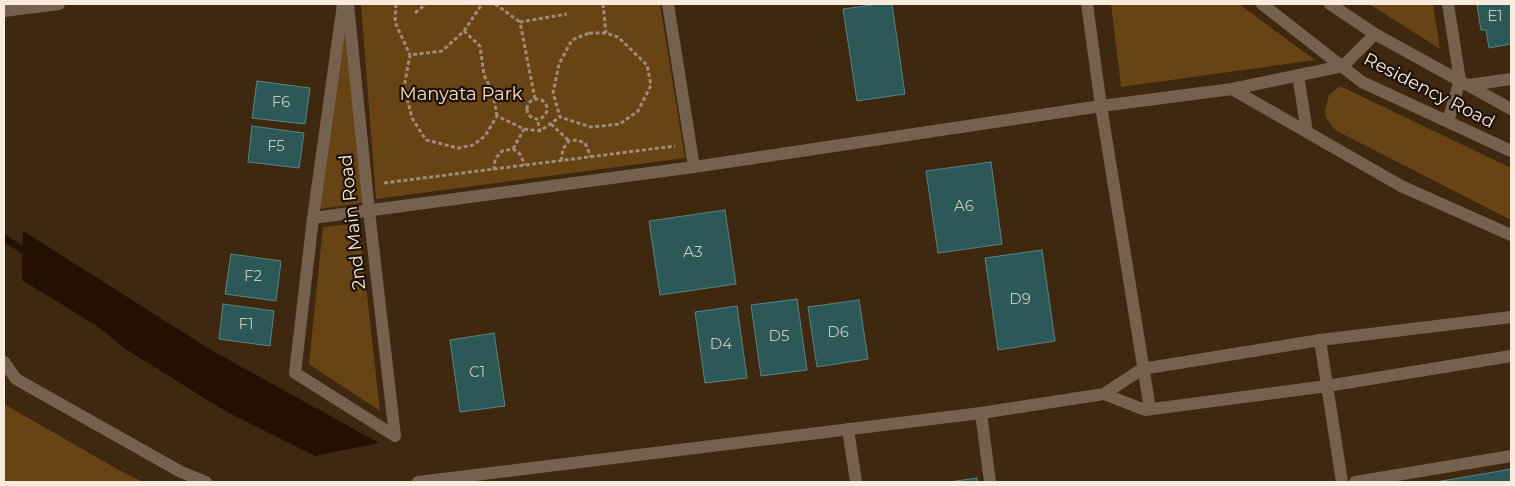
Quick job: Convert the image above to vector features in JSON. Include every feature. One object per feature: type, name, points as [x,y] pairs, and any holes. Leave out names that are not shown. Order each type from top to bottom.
[{"type":"street","points":[[4,10],[59,4]]},
{"type":"street","points":[[343,4],[313,218],[694,167],[1101,106],[1232,89],[1343,66],[1374,34]]},
{"type":"street","name":"2nd Main Road","points":[[313,218],[295,373],[395,436],[366,186],[348,4]]},
{"type":"street","points":[[668,4],[694,167]]},
{"type":"street","points":[[1087,4],[1101,106],[1150,410]]},
{"type":"street","name":"Residency Road","points":[[1262,4],[1362,82],[1511,151]]},
{"type":"street","name":"Residency Road","points":[[1330,4],[1374,34],[1511,109]]},
{"type":"street","points":[[1448,4],[1465,83],[1448,121]]},
{"type":"street","points":[[1298,75],[1308,132]]},
{"type":"street","points":[[1465,83],[1511,79]]},
{"type":"street","points":[[1232,89],[1401,186],[1511,235]]},
{"type":"street","points":[[418,482],[981,413],[1104,394],[1142,369],[1320,340],[1511,317]]},
{"type":"street","points":[[1320,340],[1342,482]]},
{"type":"street","points":[[1104,394],[1145,410],[1150,410],[1327,386],[1511,356]]},
{"type":"street","points":[[4,362],[16,379],[181,472],[206,482]]},
{"type":"street","points":[[981,413],[990,482]]},
{"type":"street","points":[[848,429],[856,482]]},
{"type":"street","points":[[1355,482],[1511,456]]},
{"type":"path","points":[[396,4],[396,22],[410,55],[404,87],[412,118],[426,140],[458,148],[473,145],[485,136],[497,116],[493,93],[484,75],[480,46],[464,31]]},
{"type":"path","points":[[415,12],[426,4]]},
{"type":"path","points":[[410,55],[442,51],[464,31],[482,4]]},
{"type":"path","points":[[495,4],[520,22],[536,99]]},
{"type":"path","points":[[604,4],[606,33]]},
{"type":"path","points":[[520,22],[567,14]]},
{"type":"path","points":[[589,33],[606,33],[618,36],[647,65],[651,85],[638,111],[620,124],[591,127],[560,117],[553,93],[559,64],[572,40],[589,33]]},
{"type":"path","points":[[536,99],[540,100],[546,107],[544,118],[538,122],[531,120],[527,109],[531,101],[536,99]]},
{"type":"path","points":[[497,116],[524,129],[540,131],[560,117]]},
{"type":"path","points":[[531,118],[536,119],[544,116]]},
{"type":"path","points":[[538,122],[540,131]]},
{"type":"path","points":[[551,124],[569,141]]},
{"type":"path","points":[[513,149],[524,129]]},
{"type":"path","points":[[561,161],[563,149],[569,141],[577,140],[585,144],[591,157]]},
{"type":"path","points":[[366,186],[690,144]]},
{"type":"path","points":[[494,170],[495,159],[502,151],[513,149],[520,154],[525,165]]},
{"type":"green space","name":"Manyata Park","points":[[361,4],[660,4],[685,158],[376,199]]},
{"type":"green space","points":[[1111,4],[1239,4],[1315,60],[1121,87]]},
{"type":"green space","points":[[1369,4],[1433,4],[1440,49]]},
{"type":"green space","points":[[346,17],[362,203],[320,209]]},
{"type":"green space","points":[[1340,86],[1511,168],[1511,220],[1335,130],[1326,118],[1325,110],[1329,95]]},
{"type":"green space","points":[[359,223],[380,411],[309,364],[323,227]]},
{"type":"green space","points":[[4,404],[117,469],[143,482],[4,482]]},
{"type":"shaded area","points":[[23,231],[211,350],[379,443],[315,456],[225,411],[124,348],[100,328],[22,280]]},
{"type":"building","points":[[892,4],[905,94],[857,101],[843,9]]},
{"type":"building","points":[[1511,4],[1511,44],[1489,48],[1486,30],[1481,30],[1477,5]]},
{"type":"building","points":[[257,81],[310,88],[305,124],[252,118]]},
{"type":"building","points":[[252,126],[304,133],[299,168],[248,162]]},
{"type":"building","points":[[991,162],[1002,244],[938,253],[926,171]]},
{"type":"building","points":[[725,210],[736,284],[660,295],[649,221]]},
{"type":"building","points":[[1042,250],[1055,341],[998,350],[985,258]]},
{"type":"building","points":[[231,254],[281,261],[276,301],[225,294]]},
{"type":"building","points":[[797,299],[807,370],[761,376],[751,305]]},
{"type":"building","points":[[859,300],[868,359],[817,367],[808,307]]},
{"type":"building","points":[[223,304],[274,311],[270,346],[219,339]]},
{"type":"building","points":[[737,306],[747,378],[705,383],[695,312]]},
{"type":"building","points":[[494,333],[505,406],[460,412],[450,340]]},
{"type":"building","points":[[1511,469],[1511,482],[1436,482]]},
{"type":"building","points":[[977,478],[977,482],[949,482]]},
{"type":"waterway","points":[[4,238],[29,254]]}]
